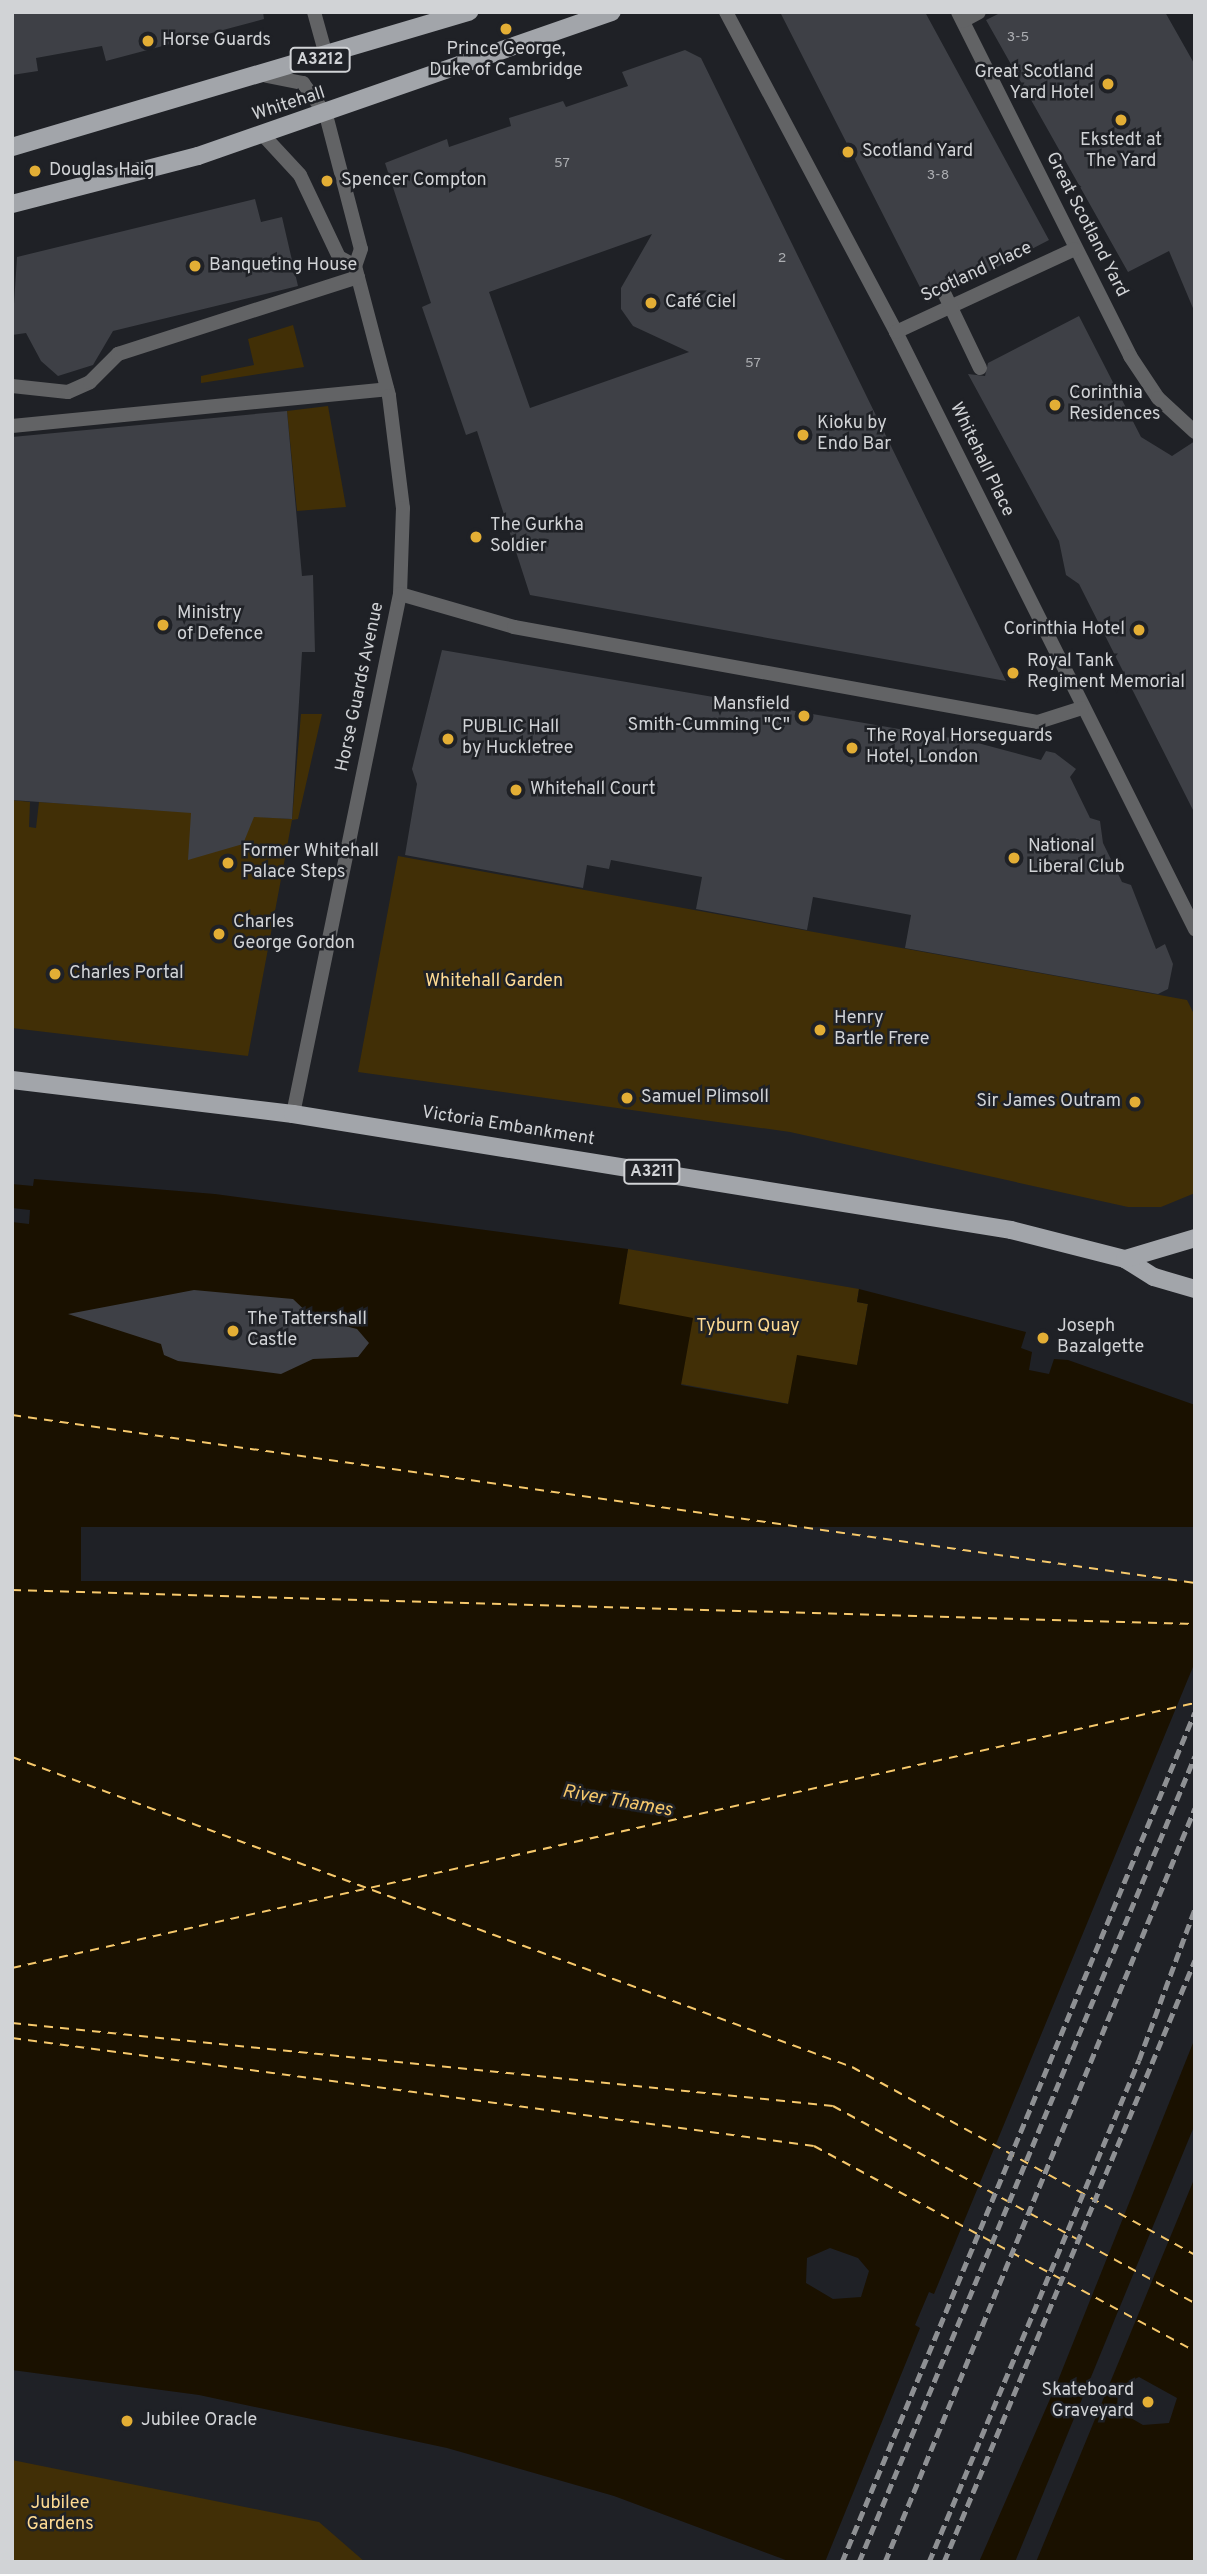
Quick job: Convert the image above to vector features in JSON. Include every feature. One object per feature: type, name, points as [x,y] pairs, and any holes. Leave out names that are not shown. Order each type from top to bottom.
[{"type":"main road","name":"Whitehall","points":[[12,147],[327,59],[469,12]]},
{"type":"main road","name":"Whitehall","points":[[12,204],[326,115],[612,12]]},
{"type":"main road","name":"Victoria Embankment","points":[[12,1080],[293,1114],[1011,1230],[1125,1258],[1154,1278],[1195,1289]]},
{"type":"main road","points":[[1125,1258],[1195,1237]]},
{"type":"street","points":[[314,12],[327,59]]},
{"type":"street","name":"Whitehall Place","points":[[726,12],[896,332],[1195,929]]},
{"type":"street","name":"Great Scotland Yard","points":[[979,12],[961,17],[1130,356],[1158,398],[1195,432]]},
{"type":"street","name":"Horse Guards Avenue","points":[[259,76],[303,83],[326,115],[361,249],[357,272],[387,389],[403,508],[400,594],[293,1114]]},
{"type":"street","name":"Horse Guards Avenue","points":[[263,135],[300,174],[339,257],[357,272]]},
{"type":"street","name":"Scotland Place","points":[[896,332],[1075,248]]},
{"type":"street","points":[[12,386],[68,392],[97,376],[118,354],[357,272]]},
{"type":"street","points":[[945,295],[980,368]]},
{"type":"street","points":[[12,426],[387,389]]},
{"type":"street","points":[[400,594],[514,627],[1038,722],[1082,708]]},
{"type":"green space","points":[[293,325],[304,367],[201,383],[201,376],[254,365],[248,339]]},
{"type":"green space","points":[[328,406],[346,507],[297,511],[287,411]]},
{"type":"green space","points":[[301,714],[322,714],[298,819],[292,820],[248,1056],[12,1028],[12,800],[30,802],[29,827],[36,828],[39,802],[292,819]]},
{"type":"green space","name":"Whitehall Garden","points":[[398,856],[1187,1000],[1195,1016],[1195,1193],[1161,1207],[1128,1207],[790,1132],[358,1072]]},
{"type":"green space","name":"Tyburn Quay","points":[[628,1249],[859,1289],[857,1302],[868,1304],[857,1366],[789,1404],[681,1384],[618,1304]]},
{"type":"green space","name":"Jubilee Gardens","points":[[12,2460],[319,2522],[365,2562],[12,2562]]},
{"type":"water","name":"River Thames","points":[[34,1179],[215,1194],[628,1249],[619,1304],[693,1318],[681,1385],[788,1404],[797,1355],[857,1365],[868,1304],[857,1302],[859,1289],[1026,1332],[1021,1348],[1032,1352],[1029,1370],[1049,1374],[1054,1359],[1068,1360],[1195,1405],[1195,2562],[791,2562],[614,2496],[447,2448],[199,2395],[12,2370],[12,1222],[29,1224],[30,1210],[12,1208],[12,1184],[33,1186]],"holes":[[[830,2248],[858,2258],[869,2271],[861,2297],[833,2299],[806,2283],[807,2258]],[[1139,2377],[1177,2398],[1169,2423],[1143,2425],[1117,2410],[1118,2387]]]},
{"type":"pier","points":[[81,1527],[1195,1527],[1195,1581],[81,1581]]},
{"type":"pier","points":[[1195,1662],[1195,2038],[1057,2383],[979,2562],[825,2562],[920,2328],[915,2325],[929,2292],[934,2294]]},
{"type":"pier","points":[[1195,2124],[1195,2177],[1036,2562],[1015,2562]]},
{"type":"building","points":[[12,12],[263,12],[264,19],[106,61],[102,46],[36,58],[38,71],[12,75]]},
{"type":"building","points":[[780,12],[925,12],[1049,240],[953,290],[940,287],[928,303]]},
{"type":"building","points":[[1002,12],[1165,12],[1195,65],[1195,313],[1169,251],[1128,272],[986,20]]},
{"type":"building","points":[[685,50],[701,58],[1006,681],[530,595],[477,431],[466,435],[422,307],[431,303],[385,163],[447,139],[449,147],[511,126],[509,118],[563,101],[566,107],[628,86],[622,72]],"holes":[[[652,234],[621,288],[621,309],[633,326],[689,352],[530,408],[489,292]]]},
{"type":"building","name":"Banqueting House","points":[[255,199],[261,222],[282,217],[298,286],[113,331],[93,365],[58,376],[41,361],[26,333],[12,335],[17,257]]},
{"type":"building","points":[[1079,316],[1141,437],[1172,456],[1195,441],[1195,814],[1079,584],[1066,575],[1059,541],[968,374],[985,376],[988,363]]},
{"type":"building","name":"Ministry of Defence","points":[[287,411],[302,576],[313,575],[315,652],[302,652],[292,819],[254,817],[243,844],[188,860],[191,813],[12,800],[12,437]]},
{"type":"building","name":"Whitehall Court","points":[[442,650],[974,742],[1041,760],[1046,751],[1055,753],[1076,769],[1070,777],[1090,818],[1100,821],[1103,843],[1122,882],[1131,885],[1156,949],[1165,944],[1173,964],[1168,989],[1158,994],[905,948],[911,915],[813,897],[807,930],[696,909],[702,877],[611,860],[609,869],[587,865],[583,888],[405,855],[417,784],[412,769]]},
{"type":"building","name":"The Tattershall Castle","points":[[194,1290],[293,1299],[313,1318],[357,1329],[369,1343],[358,1357],[313,1359],[281,1374],[178,1361],[164,1355],[161,1344],[68,1314]]},
{"type":"ferry route","points":[[12,1415],[1195,1583]]},
{"type":"ferry route","points":[[12,1590],[1195,1624]]},
{"type":"ferry route","points":[[12,1968],[1195,1703]]},
{"type":"ferry route","points":[[12,1757],[852,2067],[1195,2255]]},
{"type":"ferry route","points":[[12,2023],[833,2106],[1195,2303]]},
{"type":"ferry route","points":[[12,2038],[814,2146],[1195,2351]]},
{"type":"railway","points":[[842,2562],[1195,1712]]},
{"type":"railway","points":[[859,2562],[1195,1756]]},
{"type":"railway","points":[[885,2562],[1195,1808]]},
{"type":"railway","points":[[929,2562],[1139,2060],[1195,1909]]},
{"type":"railway","points":[[944,2562],[1195,1960]]},
{"type":"place","name":"Prince George, Duke of Cambridge","points":[[506,29]]},
{"type":"place","name":"Horse Guards","points":[[148,41]]},
{"type":"place","name":"Great Scotland Yard Hotel","points":[[1108,84]]},
{"type":"place","name":"Ekstedt at The Yard","points":[[1121,120]]},
{"type":"place","name":"Scotland Yard","points":[[848,152]]},
{"type":"place","name":"Douglas Haig","points":[[35,171]]},
{"type":"place","name":"Spencer Compton","points":[[327,181]]},
{"type":"place","name":"Banqueting House","points":[[195,266]]},
{"type":"place","name":"Café Ciel","points":[[651,303]]},
{"type":"place","name":"Corinthia Residences","points":[[1055,405]]},
{"type":"place","name":"Kioku by Endo Bar","points":[[803,435]]},
{"type":"place","name":"The Gurkha Soldier","points":[[476,537]]},
{"type":"place","name":"Ministry of Defence","points":[[163,625]]},
{"type":"place","name":"Corinthia Hotel","points":[[1139,630]]},
{"type":"place","name":"Royal Tank Regiment Memorial","points":[[1013,673]]},
{"type":"place","name":"Mansfield Smith-Cumming \"C\"","points":[[804,716]]},
{"type":"place","name":"PUBLIC Hall by Huckletree","points":[[448,739]]},
{"type":"place","name":"The Royal Horseguards Hotel, London","points":[[852,748]]},
{"type":"place","name":"Whitehall Court","points":[[516,790]]},
{"type":"place","name":"National Liberal Club","points":[[1014,858]]},
{"type":"place","name":"Former Whitehall Palace Steps","points":[[228,863]]},
{"type":"place","name":"Charles George Gordon","points":[[219,934]]},
{"type":"place","name":"Charles Portal","points":[[55,974]]},
{"type":"place","name":"Henry Bartle Frere","points":[[820,1030]]},
{"type":"place","name":"Samuel Plimsoll","points":[[627,1098]]},
{"type":"place","name":"Sir James Outram","points":[[1135,1102]]},
{"type":"place","name":"The Tattershall Castle","points":[[233,1331]]},
{"type":"place","name":"Joseph Bazalgette","points":[[1043,1338]]},
{"type":"place","name":"Skateboard Graveyard","points":[[1148,2402]]},
{"type":"place","name":"Jubilee Oracle","points":[[127,2421]]}]
